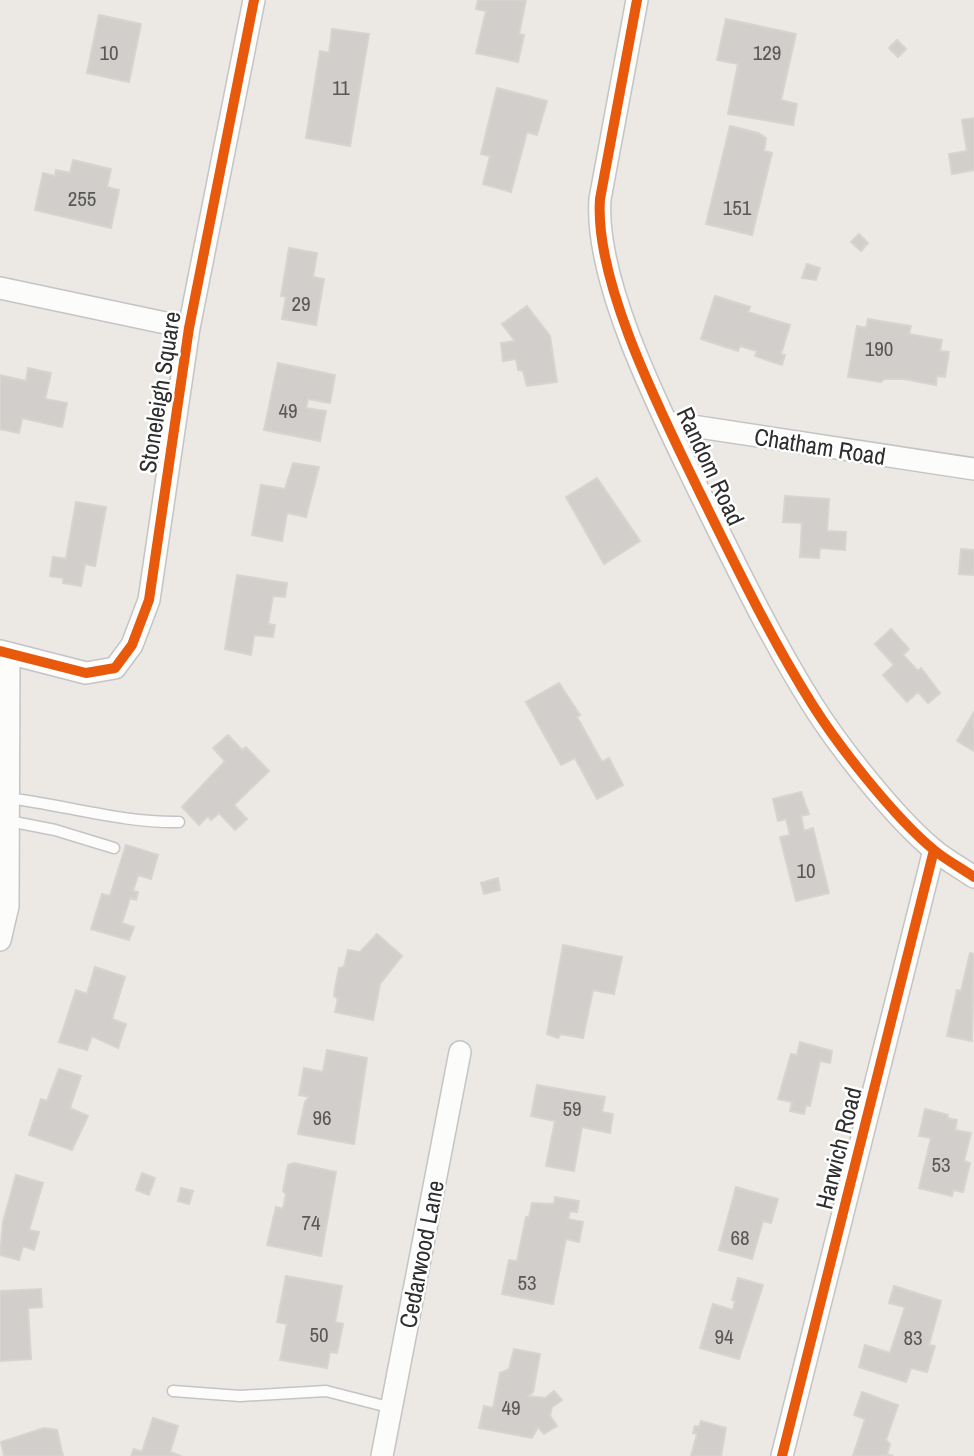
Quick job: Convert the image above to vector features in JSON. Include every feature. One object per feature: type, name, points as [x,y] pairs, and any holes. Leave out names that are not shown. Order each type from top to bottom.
[{"type":"street","name":"Stoneleigh Square","points":[[4,653],[86,673],[115,668],[132,645],[149,600],[189,328],[254,0]]},
{"type":"street","name":"Random Road","points":[[637,0],[600,199],[598,227],[602,250],[629,331],[666,422],[734,562],[812,705],[872,784],[934,850],[974,877]]},
{"type":"street","name":"Stoneleigh Square","points":[[0,288],[189,328]]},
{"type":"street","name":"Chatham Road","points":[[666,422],[974,469]]},
{"type":"street","points":[[0,940],[8,906],[9,821],[4,653]]},
{"type":"street","name":"Harwich Road","points":[[782,1456],[934,850]]},
{"type":"street","name":"Cedarwood Lane","points":[[383,1456],[460,1052]]},
{"type":"lane","points":[[8,798],[65,805],[138,821],[179,822]]},
{"type":"lane","points":[[9,821],[55,830],[114,848]]},
{"type":"lane","points":[[173,1391],[240,1396],[326,1391],[392,1408]]},
{"type":"building","points":[[478,0],[526,0],[519,34],[524,35],[518,62],[476,53],[486,11],[476,9]]},
{"type":"building","points":[[99,15],[141,24],[129,82],[87,73]]},
{"type":"building","points":[[726,19],[796,34],[781,100],[797,104],[793,125],[728,114],[738,64],[717,60]]},
{"type":"building","points":[[332,29],[369,34],[350,146],[306,138],[320,51],[329,53]]},
{"type":"building","points":[[897,40],[906,49],[898,57],[889,48]]},
{"type":"building","points":[[497,88],[547,101],[537,135],[527,132],[511,192],[483,184],[490,156],[481,154]]},
{"type":"building","points":[[974,118],[974,170],[952,174],[949,154],[967,151],[962,120]]},
{"type":"building","points":[[730,126],[758,133],[766,138],[764,151],[772,153],[752,235],[706,224]]},
{"type":"building","points":[[73,160],[111,169],[107,187],[119,190],[111,228],[35,210],[43,173],[55,176],[56,170],[70,173]]},
{"type":"building","points":[[859,234],[868,243],[861,251],[851,242]]},
{"type":"building","points":[[289,248],[317,253],[313,277],[324,279],[316,325],[282,319],[286,297],[281,296]]},
{"type":"building","points":[[807,264],[820,268],[816,280],[802,278]]},
{"type":"building","points":[[715,296],[750,307],[748,312],[790,325],[781,354],[785,355],[782,365],[755,356],[757,351],[740,346],[738,351],[701,339]]},
{"type":"building","points":[[527,306],[550,336],[557,382],[527,386],[523,371],[518,370],[516,359],[503,361],[501,343],[515,341],[502,324]]},
{"type":"building","points":[[868,319],[911,326],[909,334],[942,340],[940,351],[949,352],[945,377],[937,376],[936,385],[904,379],[884,379],[881,382],[848,377],[857,326],[866,328]]},
{"type":"building","points":[[278,363],[335,375],[330,403],[308,399],[306,408],[326,411],[320,441],[264,430]]},
{"type":"building","points":[[28,368],[51,373],[45,399],[67,403],[62,427],[22,418],[19,433],[0,429],[0,375],[26,381]]},
{"type":"building","points":[[293,463],[319,467],[306,517],[287,513],[282,541],[252,535],[261,485],[285,489]]},
{"type":"building","points":[[597,478],[640,541],[604,564],[566,497]]},
{"type":"building","points":[[785,496],[829,499],[827,531],[846,532],[845,550],[820,548],[819,558],[800,557],[802,523],[783,522]]},
{"type":"building","points":[[76,502],[106,507],[95,566],[85,564],[81,586],[63,583],[63,578],[50,576],[53,557],[66,559]]},
{"type":"building","points":[[961,549],[974,550],[974,575],[959,574]]},
{"type":"building","points":[[237,575],[287,583],[285,597],[273,596],[268,624],[275,625],[273,637],[254,635],[251,655],[225,649]]},
{"type":"building","points":[[891,629],[909,649],[903,655],[918,671],[921,668],[940,693],[928,703],[918,692],[907,702],[883,675],[894,665],[875,644]]},
{"type":"building","points":[[559,683],[580,715],[577,717],[602,762],[609,758],[623,785],[597,799],[575,758],[561,765],[526,702]]},
{"type":"building","points":[[974,712],[974,751],[957,741]]},
{"type":"building","points":[[228,735],[242,750],[246,747],[269,771],[234,805],[247,819],[235,830],[219,813],[211,820],[208,816],[199,825],[182,807],[225,761],[213,748]]},
{"type":"building","points":[[801,792],[809,814],[801,816],[804,831],[813,828],[829,893],[796,901],[780,837],[790,835],[786,819],[778,821],[773,799]]},
{"type":"building","points":[[126,845],[158,855],[151,879],[138,875],[133,891],[138,892],[136,900],[130,898],[122,923],[134,927],[129,940],[91,929],[102,894],[110,896]]},
{"type":"building","points":[[498,878],[500,890],[484,894],[481,883]]},
{"type":"building","points":[[377,934],[402,956],[380,984],[373,1020],[335,1012],[338,999],[334,996],[339,968],[344,967],[348,950],[360,952]]},
{"type":"building","points":[[563,945],[622,957],[614,994],[593,990],[583,1038],[561,1034],[558,1038],[547,1034]]},
{"type":"building","points":[[970,953],[974,954],[972,1041],[947,1036],[957,990],[961,991]]},
{"type":"building","points":[[95,967],[125,977],[112,1019],[126,1024],[118,1048],[92,1036],[87,1050],[59,1042],[76,990],[87,994]]},
{"type":"building","points":[[800,1042],[832,1051],[830,1063],[820,1061],[810,1106],[806,1105],[804,1114],[790,1111],[792,1102],[778,1099],[791,1054],[797,1055]]},
{"type":"building","points":[[327,1050],[367,1058],[354,1144],[298,1134],[305,1102],[309,1097],[299,1095],[304,1068],[323,1072]]},
{"type":"building","points":[[59,1069],[81,1076],[70,1108],[88,1116],[72,1150],[29,1135],[41,1099],[47,1101]]},
{"type":"building","points":[[537,1085],[605,1097],[602,1112],[613,1114],[610,1133],[582,1127],[574,1171],[546,1166],[555,1121],[531,1116]]},
{"type":"building","points":[[925,1109],[948,1115],[947,1118],[957,1120],[955,1130],[971,1133],[964,1161],[970,1163],[963,1192],[953,1190],[952,1196],[919,1188],[931,1138],[919,1136]]},
{"type":"building","points":[[294,1163],[336,1172],[321,1256],[267,1245],[276,1207],[283,1209],[288,1165]]},
{"type":"building","points":[[142,1173],[155,1178],[149,1195],[136,1190]]},
{"type":"building","points":[[16,1175],[43,1183],[29,1230],[39,1232],[34,1250],[23,1246],[19,1260],[0,1255],[3,1222]]},
{"type":"building","points":[[736,1187],[778,1199],[771,1223],[763,1221],[752,1259],[719,1250]]},
{"type":"building","points":[[181,1188],[193,1191],[189,1204],[178,1201]]},
{"type":"building","points":[[555,1197],[579,1201],[577,1212],[570,1211],[568,1219],[583,1222],[579,1242],[566,1239],[553,1304],[502,1294],[509,1260],[517,1261],[526,1217],[529,1217],[532,1203],[554,1204]]},
{"type":"building","points":[[286,1276],[342,1286],[335,1322],[343,1324],[337,1353],[330,1352],[327,1368],[280,1360],[287,1324],[277,1322]]},
{"type":"building","points":[[738,1278],[763,1285],[739,1359],[700,1348],[713,1304],[733,1310],[735,1301],[732,1300]]},
{"type":"building","points":[[894,1286],[941,1301],[929,1345],[935,1346],[927,1372],[911,1368],[906,1382],[859,1367],[865,1345],[890,1353],[905,1307],[889,1303]]},
{"type":"building","points":[[41,1289],[42,1307],[28,1308],[31,1359],[0,1361],[0,1291]]},
{"type":"building","points":[[514,1349],[540,1354],[533,1392],[528,1396],[545,1398],[554,1391],[562,1400],[552,1407],[550,1416],[557,1426],[544,1434],[538,1427],[532,1438],[479,1428],[484,1406],[493,1408],[500,1373],[509,1369]]},
{"type":"building","points":[[862,1392],[898,1405],[886,1440],[890,1444],[887,1454],[893,1456],[853,1456],[865,1419],[854,1415]]},
{"type":"building","points":[[153,1418],[178,1426],[170,1452],[181,1456],[131,1456],[134,1449],[142,1452]]},
{"type":"building","points":[[701,1421],[726,1428],[721,1456],[691,1456],[697,1434],[693,1433],[695,1426],[699,1427]]},
{"type":"building","points":[[44,1428],[57,1430],[63,1456],[4,1456],[1,1442]]},
{"type":"cycle path","points":[[0,651],[86,673],[115,668],[132,645],[149,600],[189,328],[254,0]]},
{"type":"cycle path","points":[[637,0],[600,199],[601,233],[608,270],[634,349],[668,426],[740,573],[812,704],[852,761],[902,820],[934,850],[974,877]]},
{"type":"cycle path","points":[[782,1456],[934,850]]}]
